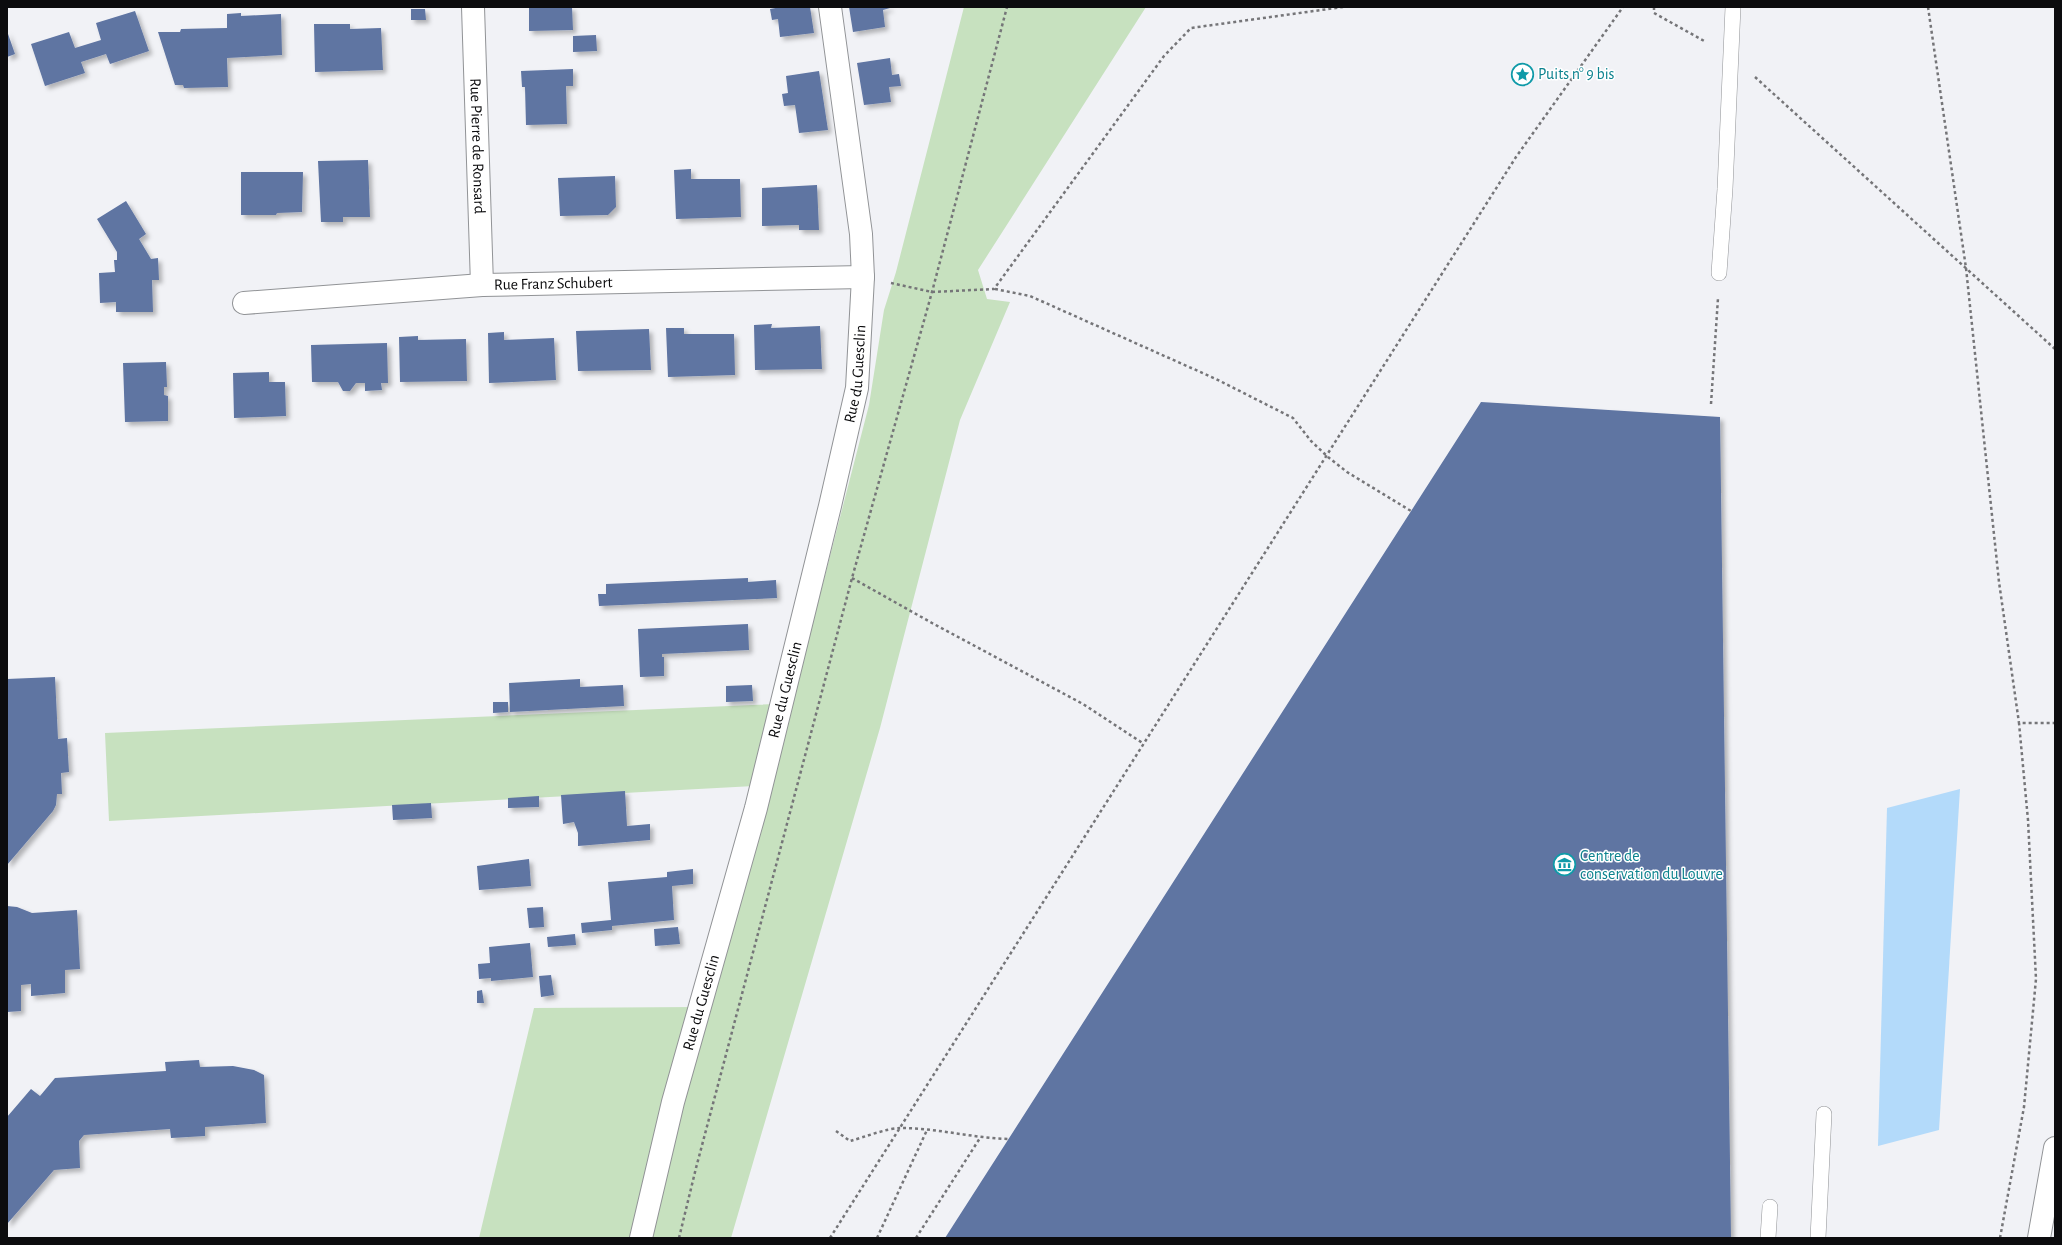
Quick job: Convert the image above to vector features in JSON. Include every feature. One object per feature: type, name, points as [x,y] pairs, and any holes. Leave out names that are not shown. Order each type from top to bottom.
[{"type":"street","name":"Rue Pierre de Ronsard","points":[[473,7],[482,284]]},
{"type":"street","name":"Rue du Guesclin","points":[[641,1238],[673,1102],[756,808],[854,408],[859,367],[863,278],[861,234],[830,7]]},
{"type":"street","name":"Rue Franz Schubert","points":[[244,303],[482,284],[863,278]]},
{"type":"street","points":[[2039,1238],[2055,1148]]},
{"type":"lane","points":[[1719,273],[1733,7]]},
{"type":"lane","points":[[1818,1238],[1824,1114]]},
{"type":"lane","points":[[1768,1238],[1770,1207]]},
{"type":"path","points":[[679,1238],[696,1168],[852,578],[932,292],[1007,7]]},
{"type":"path","points":[[994,289],[1164,56],[1191,28],[1343,7]]},
{"type":"path","points":[[830,1238],[1328,457],[1516,158],[1623,7]]},
{"type":"path","points":[[1654,7],[1654,13],[1731,56],[2055,349]]},
{"type":"path","points":[[1928,7],[1966,268],[1999,582],[2019,723],[2028,820],[2036,979],[2024,1107],[2000,1238]]},
{"type":"path","points":[[1711,404],[1719,273]]},
{"type":"path","points":[[863,278],[932,292],[994,289],[1030,296],[1216,379],[1293,418],[1311,441],[1328,457],[1347,472],[1411,512]]},
{"type":"path","points":[[852,578],[1083,704],[1144,744]]},
{"type":"path","points":[[2019,723],[2055,723]]},
{"type":"path","points":[[836,1131],[850,1141],[899,1128],[927,1130],[980,1138],[1008,1139]]},
{"type":"path","points":[[877,1238],[927,1130]]},
{"type":"path","points":[[916,1238],[980,1138]]},
{"type":"green space","points":[[964,7],[1146,7],[978,270],[987,299],[1010,302],[960,420],[880,728],[731,1238],[479,1238],[534,1008],[696,1007],[765,808],[869,405],[884,310],[896,272]]},
{"type":"green space","points":[[776,704],[754,786],[109,821],[105,733]]},
{"type":"water","points":[[1960,789],[1939,1130],[1878,1146],[1887,808]]},
{"type":"building","points":[[529,7],[572,7],[573,30],[529,31]]},
{"type":"building","points":[[781,7],[810,7],[814,33],[780,37],[778,19],[772,20],[770,9]]},
{"type":"building","points":[[849,7],[890,7],[883,10],[885,27],[853,32]]},
{"type":"building","points":[[411,9],[425,9],[426,20],[411,20]]},
{"type":"building","points":[[135,11],[149,51],[110,64],[106,54],[81,62],[85,73],[45,86],[31,44],[69,32],[75,48],[101,40],[96,23]]},
{"type":"building","points":[[241,13],[241,16],[281,14],[282,55],[227,58],[228,87],[184,88],[183,85],[175,85],[158,32],[180,32],[181,29],[227,28],[227,14]]},
{"type":"building","points":[[314,24],[350,24],[350,29],[381,28],[383,70],[315,72]]},
{"type":"building","points":[[7,31],[15,54],[7,57]]},
{"type":"building","points":[[596,35],[597,51],[573,52],[573,36]]},
{"type":"building","points":[[890,58],[892,75],[899,74],[901,86],[889,87],[891,102],[864,105],[857,63]]},
{"type":"building","points":[[573,69],[573,86],[566,86],[567,124],[526,125],[525,87],[522,87],[521,71]]},
{"type":"building","points":[[819,71],[828,130],[799,133],[795,105],[784,106],[782,94],[788,93],[786,76]]},
{"type":"building","points":[[368,160],[370,217],[343,217],[343,222],[321,222],[318,161]]},
{"type":"building","points":[[691,169],[691,179],[740,179],[741,217],[676,219],[674,170]]},
{"type":"building","points":[[241,172],[303,172],[302,212],[277,213],[276,215],[241,215]]},
{"type":"building","points":[[615,176],[616,207],[608,215],[560,216],[558,178]]},
{"type":"building","points":[[817,185],[819,230],[799,230],[799,225],[762,226],[762,188]]},
{"type":"building","points":[[126,201],[146,234],[139,239],[151,259],[158,258],[159,280],[152,280],[153,312],[116,312],[116,302],[100,303],[99,273],[115,272],[114,260],[117,260],[117,252],[97,219]]},
{"type":"building","points":[[772,324],[771,328],[820,326],[822,369],[755,370],[754,325]]},
{"type":"building","points":[[666,328],[684,328],[684,334],[734,334],[735,375],[668,377]]},
{"type":"building","points":[[649,329],[651,370],[578,371],[576,331]]},
{"type":"building","points":[[504,332],[504,340],[554,338],[556,380],[489,383],[488,333]]},
{"type":"building","points":[[418,336],[418,340],[466,339],[467,381],[400,382],[399,337]]},
{"type":"building","points":[[387,343],[388,383],[381,383],[382,390],[365,391],[365,383],[356,383],[350,391],[343,391],[338,382],[312,382],[311,345]]},
{"type":"building","points":[[166,362],[167,387],[164,387],[164,395],[168,396],[168,421],[125,422],[123,363]]},
{"type":"building","points":[[269,372],[269,382],[285,382],[286,416],[234,418],[233,373]]},
{"type":"building","points":[[1481,402],[1720,417],[1731,1238],[945,1238]]},
{"type":"building","points":[[748,578],[748,582],[776,580],[777,598],[599,606],[598,594],[606,594],[606,584]]},
{"type":"building","points":[[748,624],[749,650],[662,654],[662,657],[664,657],[664,676],[640,677],[638,629]]},
{"type":"building","points":[[55,677],[58,739],[67,738],[69,772],[61,773],[62,794],[57,794],[56,805],[53,811],[7,865],[7,679]]},
{"type":"building","points":[[580,679],[580,687],[623,685],[624,706],[510,712],[509,683]]},
{"type":"building","points":[[752,685],[753,701],[726,702],[726,686]]},
{"type":"building","points":[[493,702],[508,702],[508,712],[493,713]]},
{"type":"building","points":[[625,791],[627,826],[650,824],[650,840],[578,846],[578,833],[574,822],[563,824],[561,795]]},
{"type":"building","points":[[539,796],[539,807],[508,808],[508,798]]},
{"type":"building","points":[[431,803],[432,818],[393,820],[392,805]]},
{"type":"building","points":[[529,859],[531,886],[479,890],[477,866]]},
{"type":"building","points":[[693,869],[693,884],[672,886],[674,920],[612,926],[612,930],[582,933],[581,923],[611,920],[608,882],[667,877],[667,872]]},
{"type":"building","points":[[7,906],[17,907],[32,913],[77,910],[80,969],[65,970],[65,993],[31,996],[31,984],[21,985],[21,1011],[7,1012]]},
{"type":"building","points":[[543,907],[544,927],[529,928],[527,908]]},
{"type":"building","points":[[678,927],[680,944],[655,946],[654,929]]},
{"type":"building","points":[[575,934],[576,945],[548,947],[547,937]]},
{"type":"building","points":[[530,943],[533,977],[491,981],[491,978],[479,979],[478,964],[490,963],[489,947]]},
{"type":"building","points":[[551,975],[554,995],[541,997],[539,976]]},
{"type":"building","points":[[482,990],[484,1003],[477,1003],[477,991]]},
{"type":"building","points":[[199,1060],[200,1067],[233,1066],[254,1070],[264,1075],[266,1123],[205,1127],[205,1136],[171,1138],[170,1129],[84,1135],[79,1141],[80,1168],[54,1170],[7,1224],[7,1117],[31,1089],[40,1096],[55,1078],[166,1071],[165,1062]]},
{"type":"place","name":"Puits n° 9 bis","points":[[1522,74]]},
{"type":"place","name":"Centre de conservation du Louvre","points":[[1565,865]]}]
